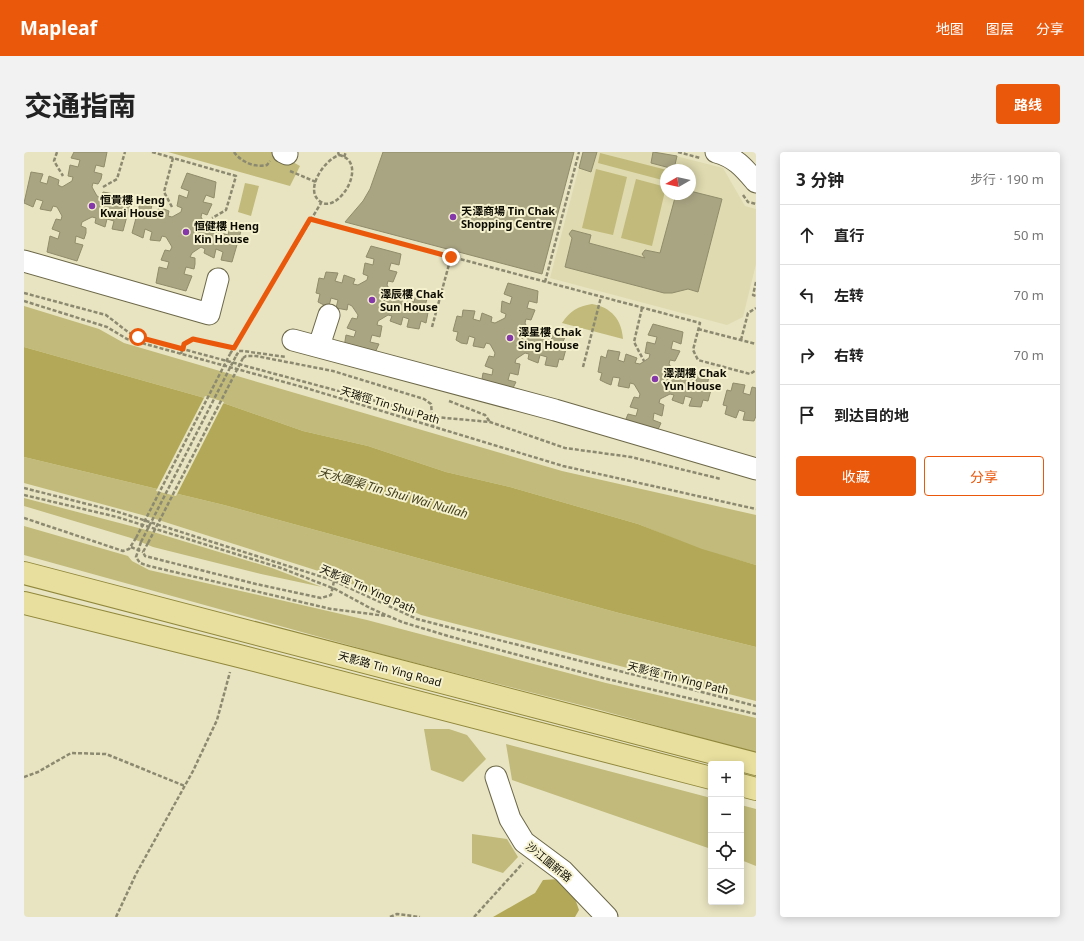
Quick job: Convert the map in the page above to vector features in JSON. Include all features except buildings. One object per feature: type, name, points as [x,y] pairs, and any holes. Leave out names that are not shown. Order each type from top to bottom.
[{"type":"main road","name":"天影路 Tin Ying Road","points":[[24,573],[756,764]]},
{"type":"main road","points":[[24,603],[235,655],[708,777]]},
{"type":"main road","points":[[744,786],[756,789]]},
{"type":"street","points":[[716,152],[732,157],[756,182]]},
{"type":"street","points":[[24,261],[209,314],[218,279]]},
{"type":"street","points":[[319,346],[329,315]]},
{"type":"street","points":[[293,340],[563,412],[756,469]]},
{"type":"street","name":"沙江圍新路","points":[[496,777],[510,819],[524,842],[563,870],[607,917]]},
{"type":"path","points":[[57,152],[54,161],[63,176]]},
{"type":"path","points":[[103,187],[117,179],[125,152]]},
{"type":"path","points":[[152,152],[236,176],[226,210],[212,218]]},
{"type":"path","points":[[234,152],[241,159],[255,165],[267,165],[280,155]]},
{"type":"path","points":[[344,156],[346,152]]},
{"type":"path","points":[[545,282],[579,152]]},
{"type":"path","points":[[338,154],[344,156],[350,162],[352,167],[348,188],[334,202],[328,204],[321,203],[316,198],[314,192],[316,182],[325,164],[338,154]]},
{"type":"path","points":[[172,206],[164,192],[173,158]]},
{"type":"path","points":[[24,518],[123,551],[126,551],[131,547],[230,354],[321,203]]},
{"type":"path","points":[[310,219],[700,323],[692,350],[698,360],[750,374],[756,370]]},
{"type":"path","points":[[432,327],[451,257]]},
{"type":"path","points":[[756,282],[753,295],[756,296]]},
{"type":"path","points":[[24,293],[106,315],[128,332],[183,349],[432,417],[490,422],[564,448],[631,457],[728,480]]},
{"type":"path","points":[[583,368],[601,297]]},
{"type":"path","name":"天瑞徑 Tin Shui Path","points":[[24,301],[107,327],[127,339],[306,388],[563,466],[756,510]]},
{"type":"path","points":[[642,308],[634,342],[644,361]]},
{"type":"path","points":[[741,340],[748,313],[756,308]]},
{"type":"path","points":[[698,328],[756,344]]},
{"type":"path","points":[[181,354],[184,344],[193,339],[234,348]]},
{"type":"path","points":[[236,356],[137,550],[137,561],[149,566],[331,609],[388,616]]},
{"type":"path","points":[[143,552],[243,358],[246,356],[256,356],[333,371],[416,397],[431,404],[433,426]]},
{"type":"path","name":"天影徑 Tin Ying Path","points":[[24,488],[115,511],[334,581],[388,608],[417,619],[756,706]]},
{"type":"path","points":[[24,495],[117,517],[281,568],[332,588],[388,616],[448,636],[603,678],[756,714]]},
{"type":"path","points":[[131,547],[143,552],[145,556],[256,584],[321,598],[331,595],[334,581]]},
{"type":"path","points":[[116,917],[136,874],[185,786],[217,720],[232,667]]},
{"type":"path","points":[[24,777],[38,772],[71,753],[106,754],[185,786]]},
{"type":"path","points":[[474,917],[535,849]]},
{"type":"path","points":[[390,917],[397,914],[420,917]]},
{"type":"shaded area","points":[[168,152],[275,152],[300,166],[290,186]]},
{"type":"shaded area","points":[[583,152],[660,152],[723,168],[745,206],[756,209],[756,264],[743,317],[727,325],[550,278]]},
{"type":"shaded area","points":[[600,153],[660,168],[660,179],[598,163]]},
{"type":"shaded area","points":[[596,169],[627,177],[613,235],[582,228]]},
{"type":"shaded area","points":[[636,179],[660,185],[660,200],[663,200],[652,246],[621,238]]},
{"type":"shaded area","points":[[245,183],[259,186],[251,216],[238,212]]},
{"type":"shaded area","points":[[592,304],[610,311],[618,320],[623,339],[562,323],[568,315],[575,310]]},
{"type":"shaded area","points":[[24,306],[99,329],[124,343],[562,471],[756,515],[756,565],[702,550],[638,524],[510,487],[446,472],[368,446],[303,431],[226,404],[24,347]]},
{"type":"shaded area","points":[[24,457],[224,505],[619,613],[756,647],[756,701],[421,615],[334,576],[146,516],[24,483]]},
{"type":"shaded area","points":[[24,498],[150,531],[272,568],[322,587],[261,574],[153,547],[131,538],[24,506]]},
{"type":"shaded area","points":[[24,526],[128,556],[132,561],[149,570],[367,620],[606,683],[756,718],[756,753],[600,710],[388,656],[24,555]]},
{"type":"shaded area","points":[[424,729],[449,729],[467,735],[486,759],[463,782],[431,770]]},
{"type":"shaded area","points":[[506,744],[708,797],[708,848],[512,780]]},
{"type":"shaded area","points":[[744,806],[756,809],[756,866],[744,861]]},
{"type":"shaded area","points":[[472,834],[507,839],[518,857],[503,873],[472,863]]},
{"type":"water","name":"天水圍渠 Tin Shui Wai Nullah","points":[[24,347],[226,404],[303,431],[368,446],[446,472],[510,487],[638,524],[702,549],[756,565],[756,647],[619,613],[224,505],[24,457]]},
{"type":"water","points":[[560,879],[573,893],[579,910],[575,917],[493,917],[535,893],[543,880]]},
{"type":"pier","points":[[205,396],[224,402],[176,496],[156,491]]},
{"type":"place","name":"恒貴樓 Heng Kwai House","points":[[92,206]]},
{"type":"place","name":"天澤商場 Tin Chak Shopping Centre","points":[[453,217]]},
{"type":"place","name":"恒健樓 Heng Kin House","points":[[186,232]]},
{"type":"place","name":"澤辰樓 Chak Sun House","points":[[372,300]]},
{"type":"place","name":"澤星樓 Chak Sing House","points":[[510,338]]},
{"type":"place","name":"澤潤樓 Chak Yun House","points":[[655,379]]},
{"type":"route","points":[[138,337],[183,349],[184,344],[188,340],[193,339],[234,348],[310,219],[451,257]]}]
